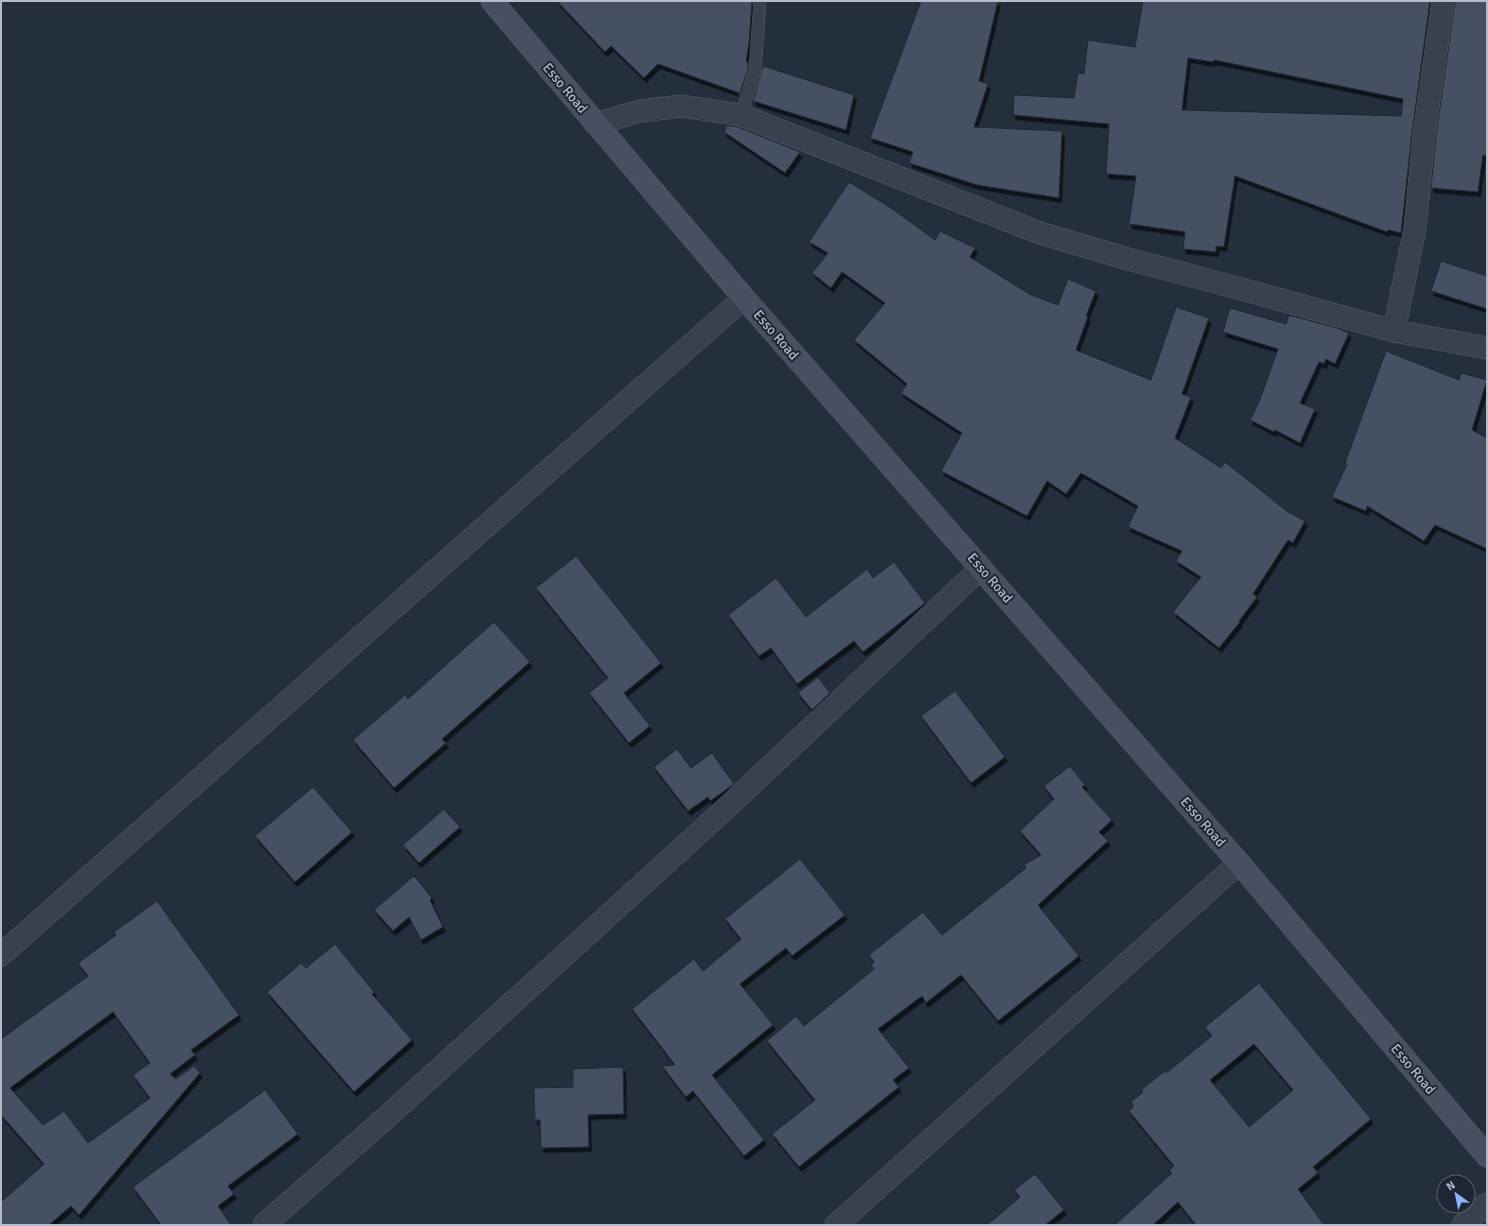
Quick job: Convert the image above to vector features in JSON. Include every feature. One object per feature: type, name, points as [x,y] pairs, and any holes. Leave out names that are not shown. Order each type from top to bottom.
[{"type":"street","name":"Esso Road","points":[[492,1],[744,298],[1239,863],[1487,1156]]},
{"type":"street","points":[[1394,331],[1414,228],[1424,135],[1443,1]]},
{"type":"street","points":[[595,124],[640,111],[682,106],[740,115],[1040,233],[1128,260],[1394,331],[1487,348]]},
{"type":"street","points":[[1,955],[744,298]]},
{"type":"street","points":[[264,1225],[388,1116],[724,810],[981,568]]},
{"type":"street","points":[[836,1225],[1239,863]]},
{"type":"street","points":[[1463,1225],[1487,1204]]},
{"type":"lane","points":[[740,115],[756,70],[760,1]]},
{"type":"building","points":[[557,1],[752,1],[746,61],[748,62],[748,69],[739,96],[739,93],[658,64],[644,78],[611,46],[605,52]]},
{"type":"building","points":[[921,1],[998,1],[979,81],[988,84],[974,127],[1062,131],[1059,198],[977,185],[909,163],[913,152],[870,138]]},
{"type":"building","points":[[1143,1],[1430,1],[1412,133],[1401,233],[1388,230],[1387,232],[1235,176],[1224,247],[1216,246],[1216,252],[1183,249],[1185,232],[1129,224],[1136,176],[1106,174],[1109,124],[1013,115],[1014,95],[1074,98],[1078,73],[1084,74],[1088,40],[1135,47]],"holes":[[[1188,58],[1213,62],[1214,60],[1403,99],[1401,116],[1182,110]]]},
{"type":"building","points":[[1455,1],[1487,1],[1487,156],[1483,155],[1478,192],[1431,188],[1436,136]]},
{"type":"building","points":[[763,66],[854,95],[846,130],[753,101]]},
{"type":"building","points":[[727,125],[738,127],[800,152],[785,173],[724,132]]},
{"type":"building","points":[[849,182],[894,210],[935,240],[940,231],[975,248],[970,257],[1031,295],[1058,305],[1068,279],[1096,291],[1086,316],[1088,316],[1076,350],[1151,380],[1176,307],[1209,318],[1182,394],[1191,397],[1175,438],[1221,468],[1225,462],[1288,512],[1305,521],[1293,543],[1288,540],[1253,594],[1257,597],[1239,621],[1240,622],[1219,648],[1173,612],[1201,577],[1176,561],[1182,551],[1128,527],[1138,506],[1081,473],[1066,494],[1047,481],[1027,516],[941,471],[962,433],[901,393],[907,384],[854,340],[885,303],[842,272],[831,288],[812,273],[828,253],[809,242]]},
{"type":"building","points":[[1441,261],[1487,276],[1487,309],[1431,291]]},
{"type":"building","points":[[1230,308],[1286,324],[1289,315],[1337,328],[1349,333],[1335,364],[1326,359],[1324,364],[1319,362],[1300,403],[1315,409],[1300,443],[1275,430],[1274,432],[1250,420],[1259,402],[1278,349],[1223,332]]},
{"type":"building","points":[[1386,351],[1459,380],[1461,373],[1487,380],[1472,430],[1487,438],[1487,549],[1435,525],[1424,541],[1367,506],[1366,511],[1332,497],[1347,464],[1345,463]]},
{"type":"building","points":[[576,556],[661,663],[624,693],[650,726],[629,743],[589,693],[608,678],[536,588]]},
{"type":"building","points":[[894,562],[925,603],[863,652],[854,641],[797,684],[771,648],[759,656],[728,615],[776,578],[806,617],[867,569],[873,578]]},
{"type":"building","points":[[494,622],[530,662],[442,739],[446,743],[394,788],[353,740],[405,695],[408,699]]},
{"type":"building","points":[[818,677],[830,693],[812,710],[798,693]]},
{"type":"building","points":[[955,691],[1005,757],[971,783],[921,716]]},
{"type":"building","points":[[677,749],[691,768],[712,753],[734,784],[710,801],[708,797],[688,811],[654,767]]},
{"type":"building","points":[[1070,766],[1085,785],[1082,787],[1112,820],[1099,832],[1108,841],[1038,905],[1079,956],[998,1021],[961,975],[926,1003],[922,996],[878,1029],[909,1068],[893,1080],[899,1087],[799,1167],[772,1134],[815,1100],[767,1041],[796,1016],[804,1026],[874,969],[871,965],[874,962],[869,955],[923,912],[942,935],[1026,868],[1024,865],[1041,855],[1020,831],[1054,799],[1044,786]]},
{"type":"building","points":[[313,787],[352,832],[295,882],[255,836]]},
{"type":"building","points":[[444,809],[460,827],[419,863],[403,845]]},
{"type":"building","points":[[800,859],[845,915],[792,956],[786,948],[740,984],[773,1025],[712,1075],[764,1140],[744,1156],[693,1091],[686,1097],[662,1066],[675,1065],[632,1009],[694,959],[703,971],[741,939],[725,919]]},
{"type":"building","points":[[414,876],[432,898],[430,900],[443,927],[421,940],[409,917],[393,931],[374,910]]},
{"type":"building","points":[[157,901],[239,1015],[191,1050],[195,1055],[170,1074],[176,1079],[194,1066],[200,1073],[79,1215],[71,1206],[49,1225],[1,1225],[1,1202],[44,1164],[1,1115],[1,1039],[88,976],[78,963],[116,935],[114,932]],"holes":[[[113,1012],[150,1063],[133,1075],[150,1098],[88,1143],[64,1111],[43,1125],[10,1088]]]},
{"type":"building","points":[[335,944],[374,992],[372,994],[412,1040],[354,1092],[267,992],[301,963],[306,968]]},
{"type":"building","points":[[1259,983],[1371,1119],[1313,1167],[1318,1173],[1298,1189],[1324,1225],[1196,1225],[1178,1202],[1153,1225],[1115,1225],[1172,1173],[1169,1170],[1174,1166],[1129,1111],[1134,1106],[1131,1102],[1143,1092],[1141,1090],[1165,1071],[1166,1073],[1212,1036],[1205,1027]],"holes":[[[1254,1044],[1293,1090],[1249,1127],[1210,1080]]]},
{"type":"building","points":[[623,1067],[624,1114],[588,1115],[589,1147],[541,1148],[540,1120],[535,1120],[534,1088],[573,1087],[573,1069]]},
{"type":"building","points":[[265,1090],[298,1134],[228,1186],[234,1194],[218,1206],[231,1225],[161,1225],[133,1187]]},
{"type":"building","points":[[1035,1174],[1064,1210],[1045,1225],[987,1225],[1020,1197],[1014,1190]]}]
